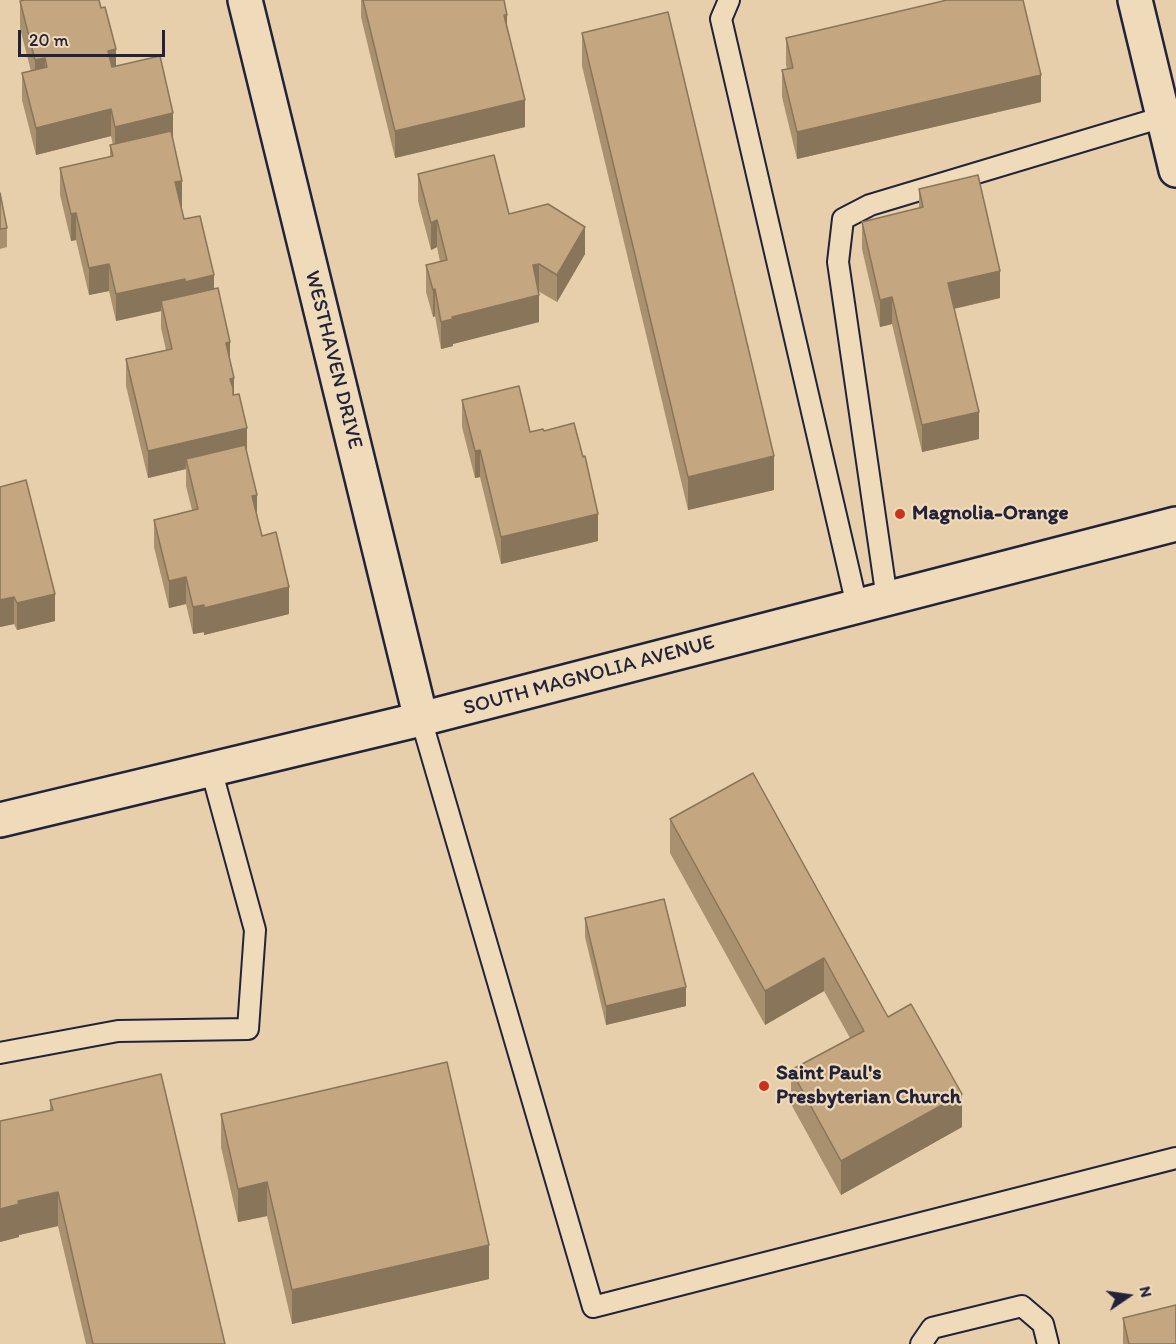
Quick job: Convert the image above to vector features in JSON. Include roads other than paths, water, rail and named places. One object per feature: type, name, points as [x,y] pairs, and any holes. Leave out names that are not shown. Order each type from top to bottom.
[{"type":"main road","name":"WESTHAVEN DRIVE","points":[[245,0],[421,720]]},
{"type":"main road","points":[[1135,0],[1176,170]]},
{"type":"main road","name":"SOUTH MAGNOLIA AVENUE","points":[[0,820],[421,720],[1176,524]]},
{"type":"lane","points":[[729,0],[721,19],[872,602]]},
{"type":"lane","points":[[872,602],[838,262],[843,219],[870,205],[1163,117]]},
{"type":"lane","points":[[421,720],[593,1307],[1176,1158]]},
{"type":"lane","points":[[0,1053],[118,1030],[248,1029],[255,930],[211,769]]},
{"type":"lane","points":[[921,1344],[932,1328],[1022,1306],[1043,1324],[1048,1344]]},
{"type":"place","name":"Magnolia-Orange","points":[[900,514]]},
{"type":"place","name":"Saint Paul's Presbyterian Church","points":[[764,1086]]}]
